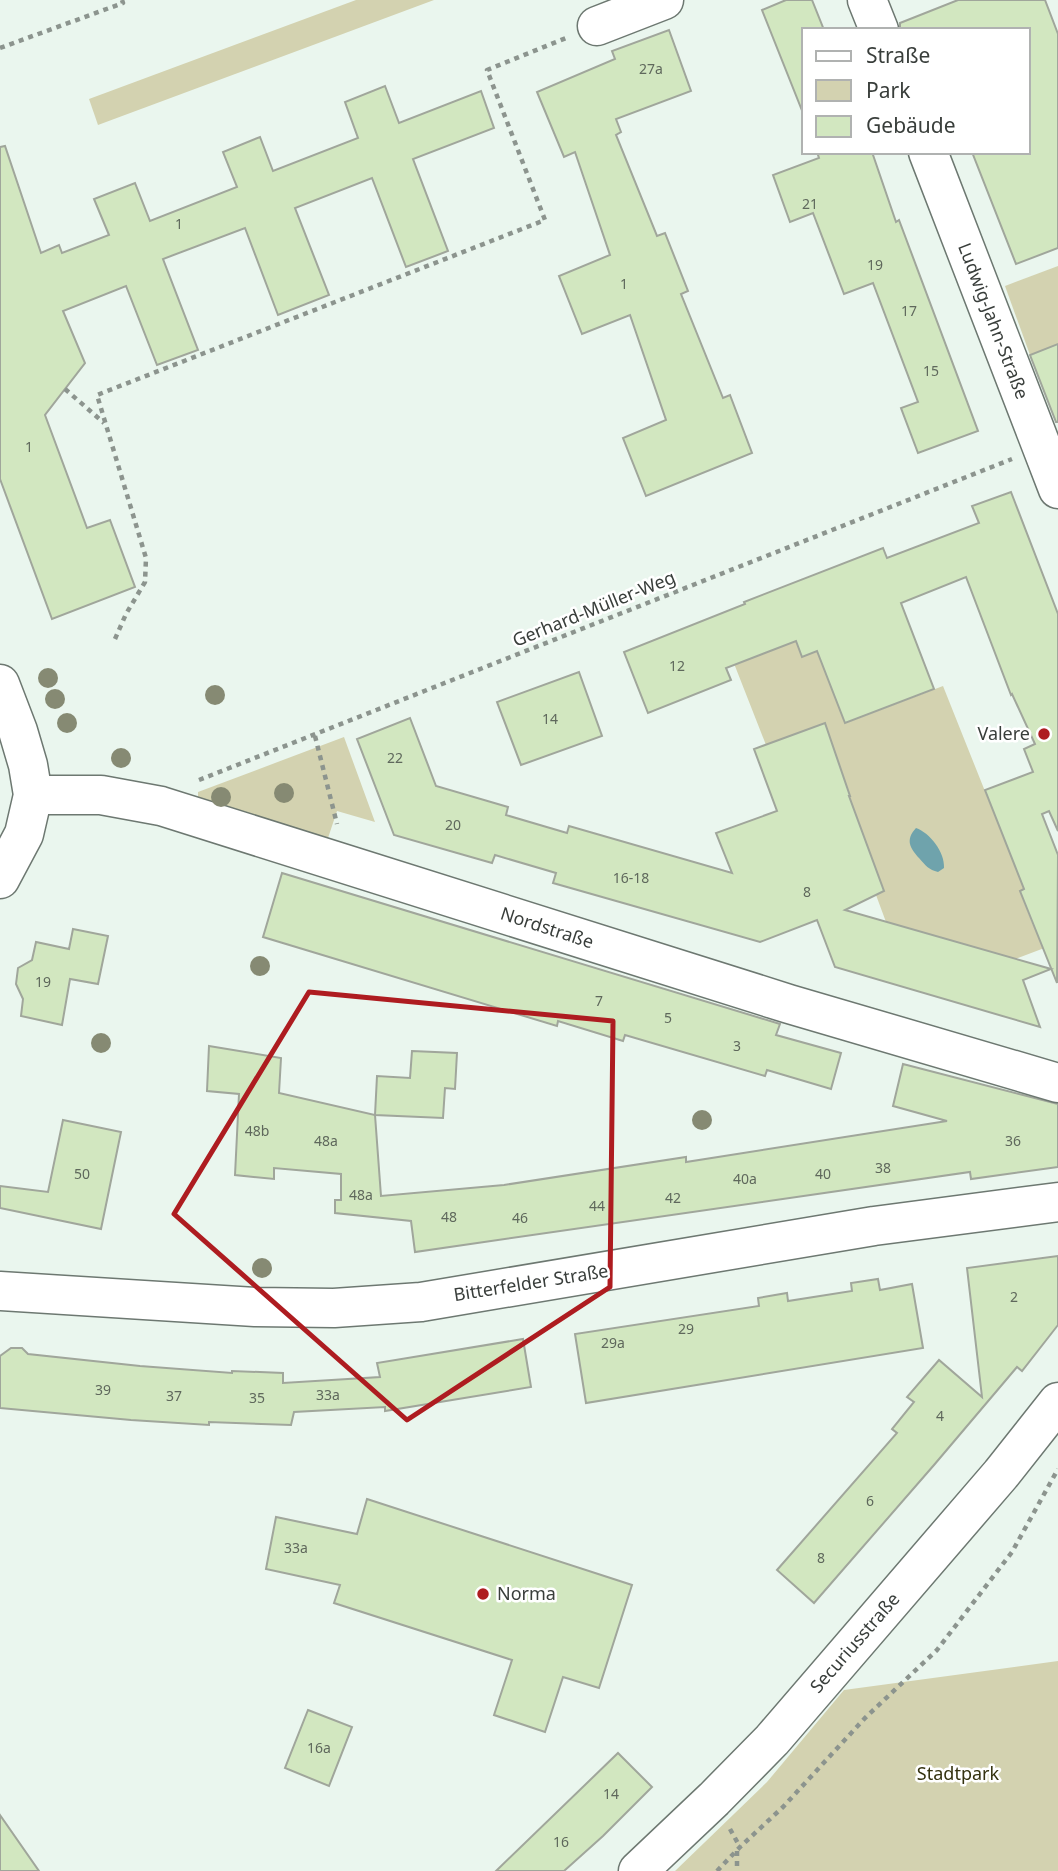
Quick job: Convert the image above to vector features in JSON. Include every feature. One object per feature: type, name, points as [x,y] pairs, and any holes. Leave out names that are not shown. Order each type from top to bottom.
[{"type":"street","points":[[597,26],[664,0]]},
{"type":"street","points":[[867,0],[878,28]]},
{"type":"street","name":"Ludwig-Jahn-Straße","points":[[929,154],[1050,444],[1058,489]]},
{"type":"street","points":[[0,684],[18,731],[33,795],[24,834],[0,879]]},
{"type":"street","name":"Nordstraße","points":[[33,795],[101,795],[161,806],[789,1004],[1058,1083]]},
{"type":"street","name":"Bitterfelder Straße","points":[[0,1291],[255,1307],[334,1308],[421,1302],[874,1226],[1058,1202]]},
{"type":"street","points":[[874,1226],[1058,1227]]},
{"type":"street","name":"Securiusstraße","points":[[638,1871],[772,1740],[1001,1475],[1058,1402]]},
{"type":"path","points":[[0,48],[122,3],[121,0]]},
{"type":"path","points":[[115,639],[145,582],[146,558],[97,395],[545,220],[487,70],[597,26]]},
{"type":"path","points":[[65,389],[105,424]]},
{"type":"path","name":"Gerhard-Müller-Weg","points":[[161,806],[195,782],[1050,444]]},
{"type":"path","points":[[315,736],[339,834]]},
{"type":"path","points":[[717,1871],[783,1807],[865,1718],[937,1650],[1012,1552],[1058,1469]]},
{"type":"path","points":[[737,1851],[737,1871]]},
{"type":"highlighted area","points":[[309,992],[613,1021],[610,1287],[407,1420],[174,1214]]},
{"type":"green space","points":[[356,0],[434,0],[98,125],[89,99]]},
{"type":"green space","points":[[1058,266],[1058,344],[1030,355],[1005,286]]},
{"type":"green space","points":[[724,638],[764,653],[796,641],[802,657],[835,644],[828,678],[846,723],[943,686],[1024,889],[1020,892],[1033,925],[1047,947],[1015,959],[886,922],[876,895],[884,890],[865,840],[841,800],[850,795],[837,758],[766,745]]},
{"type":"green space","points":[[344,737],[375,822],[337,811],[328,838],[198,798],[198,792]]},
{"type":"green space","name":"Stadtpark","points":[[1058,1661],[1058,1871],[675,1871],[767,1782],[844,1690]]},
{"type":"water","points":[[916,828],[936,844],[942,856],[944,868],[938,872],[925,865],[911,847],[911,836]]},
{"type":"building","points":[[786,0],[812,0],[823,28],[802,28],[802,110],[762,10]]},
{"type":"building","points":[[958,0],[1045,0],[1058,34],[1058,248],[1016,264],[973,154],[1030,154],[1030,28],[900,28],[900,23]]},
{"type":"building","points":[[669,30],[691,91],[616,119],[621,132],[616,135],[657,236],[665,233],[688,291],[681,294],[723,398],[730,395],[752,453],[646,496],[623,438],[666,420],[630,315],[582,334],[559,276],[610,255],[575,152],[564,157],[537,92],[615,59],[612,51]]},
{"type":"building","points":[[385,86],[399,123],[481,91],[494,128],[413,159],[448,251],[406,267],[372,178],[295,208],[329,295],[278,315],[245,228],[163,259],[198,350],[157,365],[126,286],[63,311],[85,363],[45,415],[87,528],[110,520],[135,587],[52,619],[0,479],[0,147],[5,146],[41,253],[59,245],[62,253],[109,235],[94,199],[135,183],[150,221],[237,187],[223,152],[260,137],[273,171],[358,138],[345,102]]},
{"type":"building","points":[[818,154],[873,154],[896,222],[899,220],[978,431],[918,453],[901,408],[918,402],[873,283],[844,294],[813,213],[790,222],[773,175],[819,158]]},
{"type":"building","points":[[1058,344],[1058,422],[1056,422],[1030,355]]},
{"type":"building","name":"Valere","points":[[1011,492],[1058,614],[1058,831],[1049,811],[1042,814],[1058,855],[1057,983],[1020,891],[1024,889],[985,790],[1033,772],[1024,749],[1035,744],[1011,695],[966,577],[901,603],[934,689],[845,723],[817,651],[802,657],[796,641],[726,668],[731,680],[648,713],[624,652],[883,548],[887,558],[979,523],[972,506]]},
{"type":"building","points":[[579,672],[602,736],[521,765],[497,702]]},
{"type":"building","points":[[410,718],[436,786],[508,807],[506,815],[567,833],[569,826],[732,873],[716,833],[777,811],[754,749],[825,723],[884,891],[845,910],[1051,969],[1023,980],[1040,1027],[835,967],[817,920],[760,942],[553,883],[556,873],[495,855],[492,863],[394,835],[357,739]]},
{"type":"building","points":[[282,873],[780,1024],[776,1035],[841,1053],[831,1089],[767,1070],[765,1076],[625,1035],[623,1041],[558,1021],[557,1026],[263,937]]},
{"type":"building","points":[[73,929],[108,936],[98,984],[70,979],[62,1025],[21,1016],[23,999],[16,984],[18,968],[32,960],[36,942],[69,949]]},
{"type":"building","points":[[209,1046],[281,1058],[279,1093],[375,1115],[381,1196],[504,1185],[686,1157],[686,1162],[947,1121],[893,1106],[903,1064],[1058,1104],[1058,1167],[971,1179],[970,1172],[415,1252],[411,1221],[335,1213],[335,1200],[341,1200],[341,1174],[274,1168],[274,1179],[235,1175],[239,1094],[207,1091]]},
{"type":"building","points":[[412,1051],[457,1053],[455,1089],[445,1088],[443,1118],[375,1115],[377,1076],[410,1078]]},
{"type":"building","points":[[63,1120],[121,1132],[101,1229],[0,1208],[0,1186],[48,1192]]},
{"type":"building","points":[[1058,1256],[1058,1325],[1022,1371],[1017,1367],[814,1603],[777,1570],[897,1433],[892,1429],[914,1402],[907,1397],[939,1360],[982,1397],[967,1268]]},
{"type":"building","points":[[878,1279],[880,1290],[912,1284],[923,1348],[586,1403],[575,1334],[759,1306],[758,1298],[787,1293],[788,1301],[852,1291],[851,1283]]},
{"type":"building","points":[[523,1339],[531,1387],[385,1411],[385,1407],[294,1412],[291,1425],[209,1422],[209,1425],[0,1408],[0,1356],[11,1348],[22,1348],[28,1354],[140,1366],[232,1373],[283,1373],[283,1383],[380,1377],[377,1363]]},
{"type":"building","name":"Norma","points":[[367,1499],[632,1585],[599,1688],[563,1677],[545,1732],[494,1715],[512,1660],[334,1603],[340,1585],[266,1569],[276,1517],[357,1534]]},
{"type":"building","points":[[308,1710],[352,1727],[329,1786],[285,1768]]},
{"type":"building","points":[[618,1753],[652,1787],[603,1836],[564,1871],[496,1871]]},
{"type":"building","points":[[0,1815],[39,1871],[0,1871]]},
{"type":"place","name":"Valere","points":[[1044,734]]},
{"type":"place","name":"Norma","points":[[483,1594]]}]
